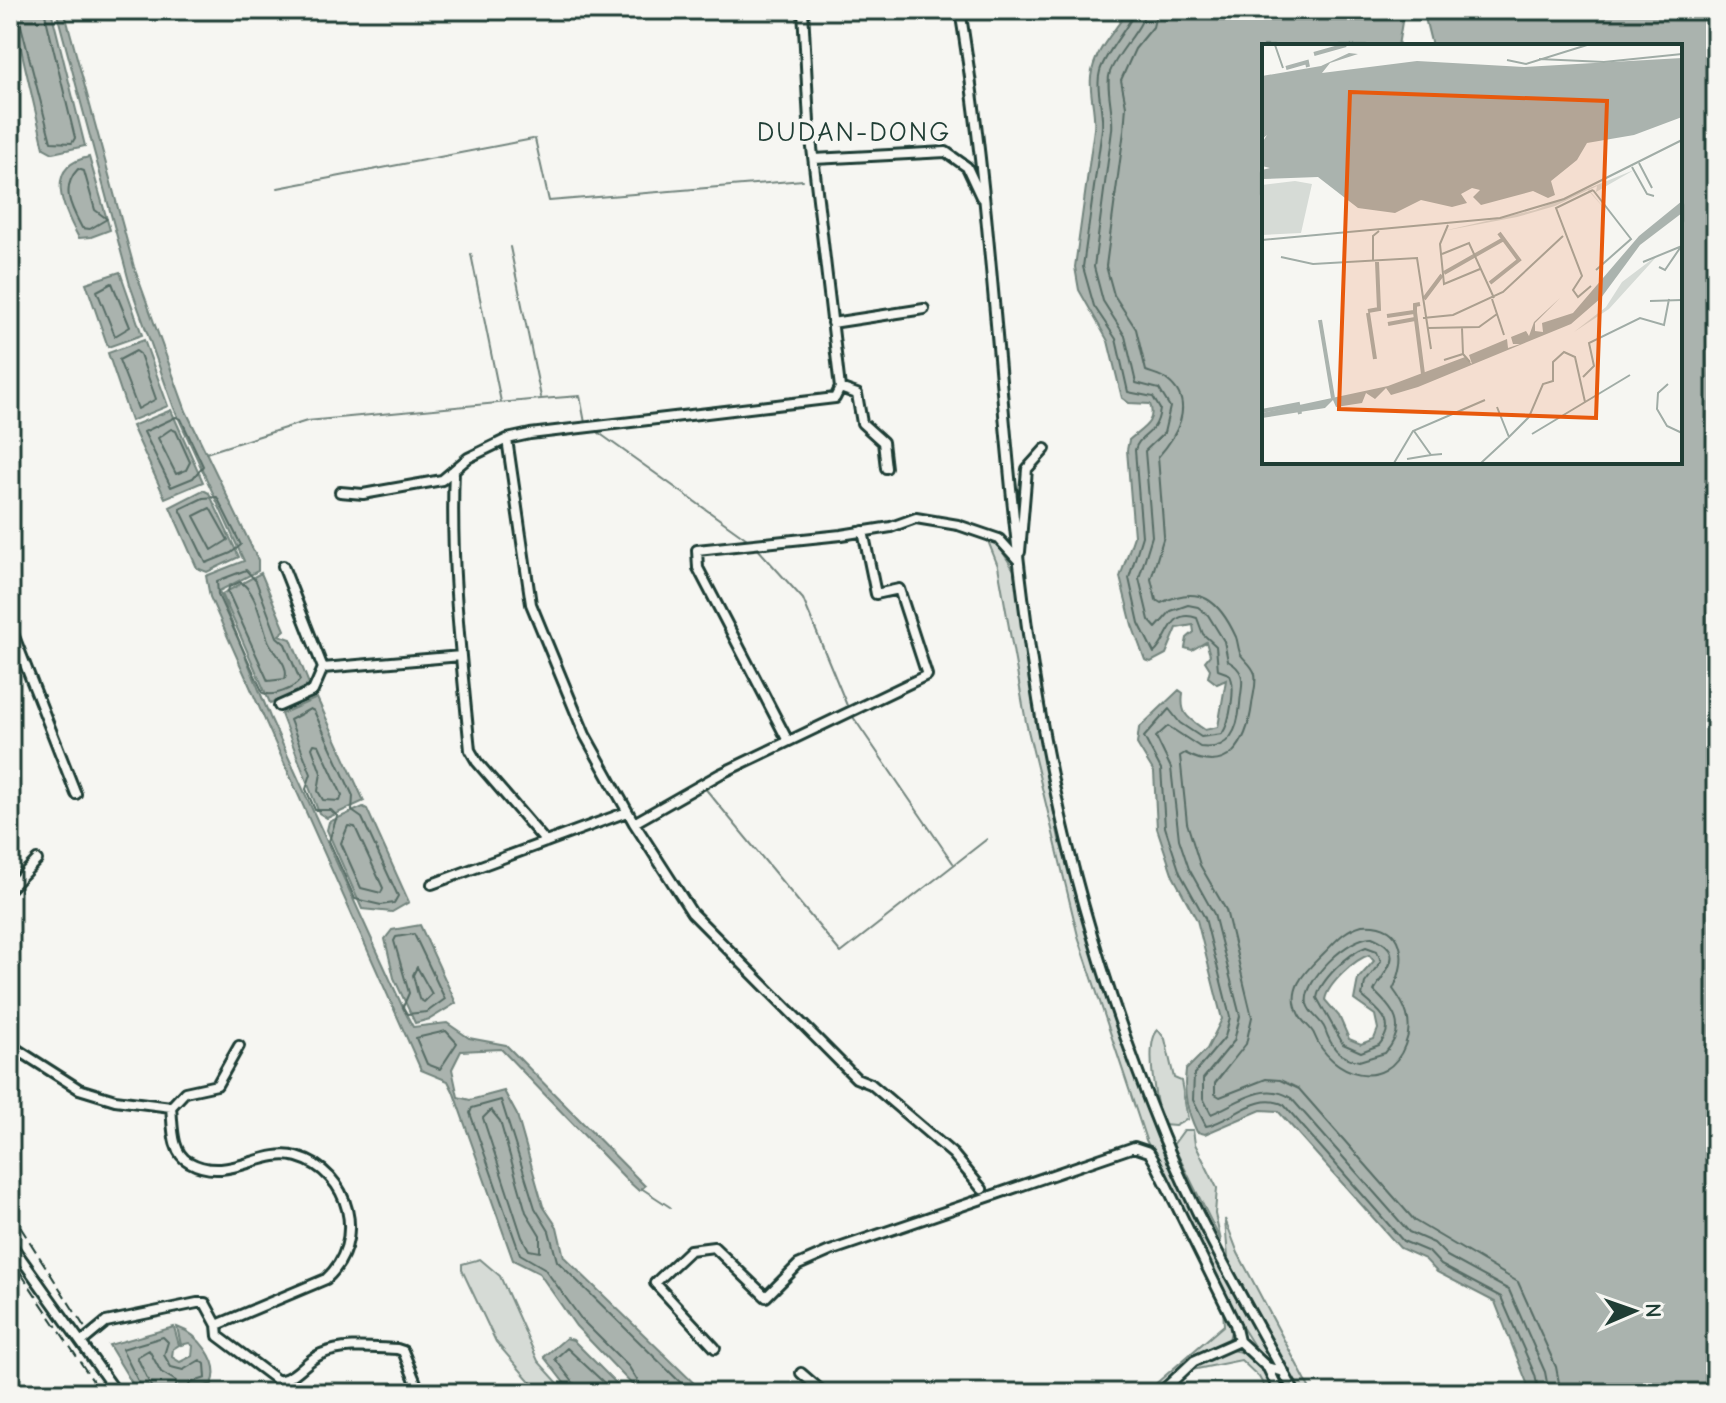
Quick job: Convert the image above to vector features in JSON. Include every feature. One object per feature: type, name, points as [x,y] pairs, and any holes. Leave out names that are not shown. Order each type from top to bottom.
[{"type":"street","points":[[340,492],[383,491],[442,480],[468,458],[507,439],[835,398],[840,388],[814,159],[803,10]]},
{"type":"street","points":[[960,10],[1019,560],[1054,783],[1111,995],[1163,1137],[1185,1186],[1295,1393]]},
{"type":"street","points":[[814,159],[946,152],[967,167],[982,198]]},
{"type":"street","points":[[832,323],[924,309]]},
{"type":"street","points":[[840,388],[857,394],[862,423],[883,442],[886,468]]},
{"type":"street","points":[[507,439],[531,604],[585,735],[627,812],[692,913],[856,1078],[871,1084],[953,1154],[982,1189]]},
{"type":"street","points":[[1019,560],[1024,536],[1027,469],[1045,449]]},
{"type":"street","points":[[454,470],[452,505],[470,750],[546,842]]},
{"type":"street","points":[[788,741],[698,568],[695,553],[701,549],[863,531],[916,518],[958,525],[999,539],[1019,560]]},
{"type":"street","points":[[634,823],[788,741],[927,675],[899,589],[876,594],[863,531]]},
{"type":"street","points":[[279,706],[313,691],[323,668],[283,566]]},
{"type":"street","points":[[10,626],[76,794]]},
{"type":"street","points":[[323,668],[461,656]]},
{"type":"street","points":[[432,884],[627,812]]},
{"type":"street","points":[[10,888],[37,860]]},
{"type":"street","points":[[10,1045],[79,1089],[115,1100],[171,1107]]},
{"type":"street","points":[[171,1107],[185,1092],[217,1085],[239,1046]]},
{"type":"street","points":[[171,1107],[176,1146],[190,1163],[204,1168],[231,1169],[295,1156],[316,1166],[333,1182],[347,1201],[350,1214],[351,1233],[335,1270],[326,1279],[217,1325]]},
{"type":"street","points":[[715,1348],[655,1283],[690,1250],[714,1247],[766,1297],[798,1265],[830,1251],[1134,1147],[1149,1152],[1155,1162],[1235,1324],[1239,1341],[1267,1367],[1280,1393]]},
{"type":"street","points":[[10,1243],[53,1306],[83,1341],[117,1393]]},
{"type":"street","points":[[83,1341],[106,1322],[205,1303],[217,1325],[218,1336],[278,1381],[294,1375],[323,1353],[357,1347],[397,1349],[403,1351],[420,1393]]},
{"type":"street","points":[[1160,1393],[1194,1361],[1239,1341]]},
{"type":"street","points":[[1267,1367],[1284,1372]]},
{"type":"street","points":[[801,1373],[824,1393]]},
{"type":"shaded area","points":[[986,536],[997,543],[1014,570],[1034,711],[1059,839],[1118,1029],[1185,1196],[1273,1366],[1254,1346],[1237,1319],[1146,1140],[1078,936],[1026,722],[998,566]]},
{"type":"shaded area","points":[[1158,1030],[1165,1039],[1174,1078],[1181,1081],[1188,1119],[1175,1126],[1163,1125],[1157,1104],[1152,1048]]},
{"type":"shaded area","points":[[1184,1130],[1193,1130],[1195,1144],[1217,1188],[1215,1214],[1221,1241],[1173,1145]]},
{"type":"shaded area","points":[[1225,1219],[1238,1253],[1312,1393],[1300,1393],[1228,1259]]},
{"type":"shaded area","points":[[480,1259],[500,1276],[538,1361],[567,1393],[540,1393],[496,1342],[462,1270],[462,1264]]},
{"type":"shaded area","points":[[1223,1310],[1233,1323],[1229,1340],[1205,1350],[1155,1393],[1145,1393],[1224,1325]]},
{"type":"shaded area","points":[[1230,1350],[1254,1359],[1265,1370],[1278,1393],[1268,1393],[1259,1377],[1241,1360],[1192,1370],[1206,1358]]},
{"type":"water","points":[[12,10],[51,10],[85,146],[53,153],[44,148]]},
{"type":"water","points":[[56,10],[64,10],[134,267],[186,411],[258,560],[258,571],[219,591],[270,717],[404,1010],[413,1027],[447,1023],[469,1038],[506,1045],[645,1186],[639,1191],[627,1180],[501,1049],[461,1051],[452,1069],[458,1097],[470,1100],[504,1091],[517,1115],[543,1206],[557,1227],[564,1257],[704,1393],[640,1393],[576,1326],[539,1273],[513,1260],[453,1091],[448,1081],[421,1070],[210,597],[206,576],[244,561],[174,408],[130,285]]},
{"type":"water","points":[[1128,10],[1404,10],[1398,44],[1262,44],[1262,464],[1682,464],[1682,44],[1432,44],[1423,10],[1716,10],[1716,1393],[1531,1393],[1495,1302],[1437,1272],[1425,1259],[1400,1248],[1278,1111],[1261,1110],[1205,1134],[1197,1132],[1188,1109],[1186,1070],[1207,1049],[1222,1019],[1197,920],[1173,876],[1157,828],[1154,772],[1137,744],[1139,728],[1179,690],[1183,693],[1184,711],[1190,719],[1205,730],[1218,727],[1226,680],[1217,684],[1208,677],[1210,669],[1205,661],[1210,655],[1206,642],[1192,650],[1185,648],[1187,638],[1194,632],[1193,625],[1177,628],[1166,654],[1151,662],[1145,660],[1120,577],[1134,536],[1127,450],[1129,440],[1150,421],[1152,411],[1150,404],[1129,403],[1122,398],[1108,341],[1079,290],[1075,267],[1094,129],[1091,77],[1101,50]],"holes":[[[1369,955],[1374,961],[1358,979],[1354,1000],[1375,1015],[1378,1029],[1374,1039],[1361,1044],[1349,1039],[1339,1016],[1325,1000],[1336,980],[1349,967]]]},
{"type":"water","points":[[89,157],[110,230],[79,238],[63,202],[61,179],[66,169]]},
{"type":"water","points":[[120,272],[142,335],[108,347],[86,283]]},
{"type":"water","points":[[144,340],[168,406],[131,421],[108,353]]},
{"type":"water","points":[[171,410],[203,482],[165,498],[132,426]]},
{"type":"water","points":[[203,490],[209,493],[239,557],[207,572],[197,568],[170,507]]},
{"type":"water","points":[[261,573],[285,630],[279,635],[291,639],[309,684],[294,695],[270,703],[222,594]]},
{"type":"water","points":[[317,698],[364,801],[327,818],[319,813],[281,714]]},
{"type":"water","points":[[363,807],[367,809],[409,902],[392,912],[362,909],[327,830],[329,822]]},
{"type":"water","points":[[420,925],[456,1003],[430,1019],[415,1023],[394,978],[385,939],[392,930]]},
{"type":"water","points":[[174,1327],[179,1345],[173,1349],[172,1357],[180,1362],[192,1356],[193,1346],[189,1343],[181,1345],[177,1327],[200,1342],[211,1358],[214,1367],[212,1384],[187,1392],[138,1393],[109,1345]]},
{"type":"water","points":[[566,1338],[573,1340],[626,1393],[572,1393],[544,1357]]},
{"type":"waterway","points":[[278,188],[533,139]]},
{"type":"waterway","points":[[535,139],[549,201],[803,180]]},
{"type":"waterway","points":[[510,247],[541,397]]},
{"type":"waterway","points":[[471,254],[501,402]]},
{"type":"waterway","points":[[206,453],[307,421],[541,399],[580,396],[585,423]]},
{"type":"waterway","points":[[599,433],[750,541]]},
{"type":"waterway","points":[[757,548],[803,599],[848,708]]},
{"type":"waterway","points":[[851,714],[953,863]]},
{"type":"waterway","points":[[704,787],[841,953],[987,839]]},
{"type":"waterway","points":[[641,1188],[670,1207]]},
{"type":"railway","points":[[10,1211],[87,1331]]},
{"type":"railway","points":[[10,1257],[101,1393]]},
{"type":"district","name":"DUDAN-DONG","points":[[854,132]]}]
